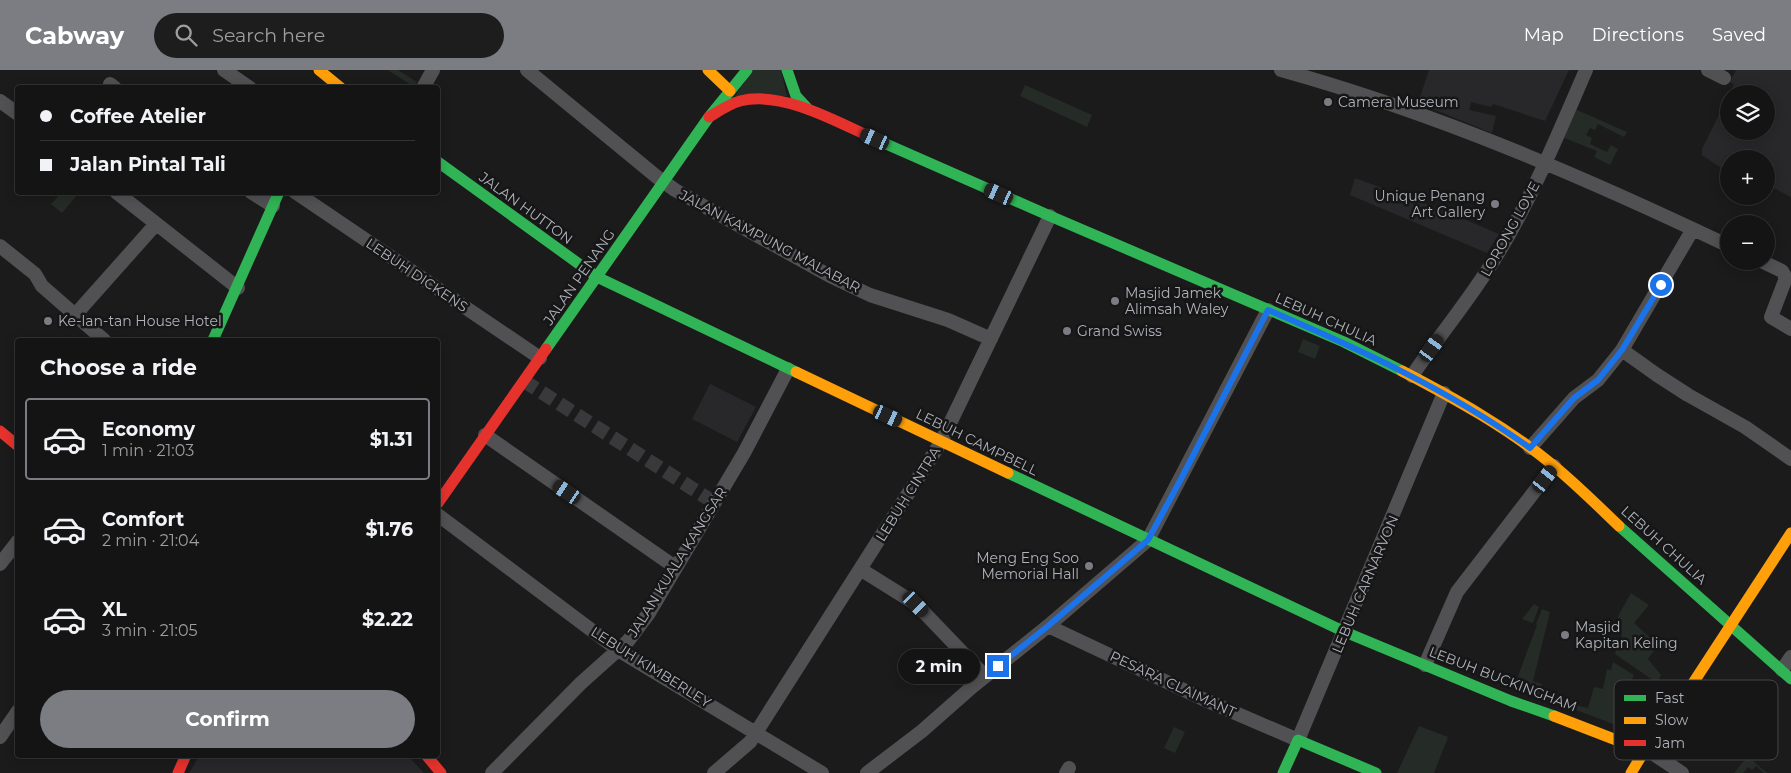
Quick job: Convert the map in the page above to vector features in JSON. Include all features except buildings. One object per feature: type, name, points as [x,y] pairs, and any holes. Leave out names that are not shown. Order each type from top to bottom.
[{"type":"main road","points":[[319,70],[330,79]]},
{"type":"main road","points":[[708,70],[730,91]]},
{"type":"main road","name":"JALAN PENANG","points":[[440,500],[709,117],[746,70]]},
{"type":"main road","points":[[791,71],[796,96],[808,109]]},
{"type":"main road","name":"LEBUH CHULIA","points":[[709,117],[731,104],[757,99],[771,100],[808,109],[1050,216],[1344,342],[1412,376],[1444,393],[1530,448],[1554,466],[1786,675]]},
{"type":"main road","name":"JALAN HUTTON","points":[[440,164],[597,277]]},
{"type":"main road","points":[[214,338],[238,288],[277,195]]},
{"type":"main road","name":"LEBUH CAMPBELL","points":[[597,277],[941,442],[1345,632]]},
{"type":"main road","points":[[0,431],[15,444]]},
{"type":"main road","points":[[1695,680],[1791,533]]},
{"type":"main road","name":"LEBUH BUCKINGHAM","points":[[1345,632],[1511,701],[1552,714],[1614,739]]},
{"type":"main road","points":[[1298,740],[1359,769],[1376,773]]},
{"type":"main road","name":"LEBUH CARNARVON","points":[[1283,773],[1298,740]]},
{"type":"main road","points":[[178,773],[185,758]]},
{"type":"main road","points":[[428,758],[441,773]]},
{"type":"main road","points":[[1630,773],[1638,760]]},
{"type":"main road","points":[[1644,773],[1652,760]]},
{"type":"street","points":[[224,70],[246,85]]},
{"type":"street","points":[[425,85],[433,70]]},
{"type":"street","name":"JALAN KAMPUNG MALABAR","points":[[527,70],[663,182],[836,279],[870,295],[948,320],[991,339]]},
{"type":"street","points":[[1281,70],[1396,106],[1546,163],[1720,242]]},
{"type":"street","name":"LORONG LOVE","points":[[1412,376],[1497,256],[1546,163],[1586,70]]},
{"type":"street","points":[[1708,70],[1724,78]]},
{"type":"street","points":[[0,101],[15,112]]},
{"type":"street","points":[[120,195],[238,288]]},
{"type":"street","points":[[256,195],[273,206]]},
{"type":"street","name":"LEBUH DICKENS","points":[[298,195],[540,358]]},
{"type":"street","name":"LEBUH CINTRA","points":[[714,773],[747,746],[757,732],[941,442],[1050,216]]},
{"type":"street","points":[[75,314],[156,224]]},
{"type":"street","points":[[1530,448],[1574,398],[1598,380],[1622,350],[1693,229]]},
{"type":"street","points":[[0,246],[35,274],[42,286],[102,338]]},
{"type":"street","points":[[1775,268],[1782,271],[1786,278],[1771,317],[1791,329]]},
{"type":"street","points":[[867,773],[922,731],[1148,540],[1268,310]]},
{"type":"street","points":[[1622,350],[1688,395],[1745,427],[1791,459]]},
{"type":"street","name":"JALAN KUALA KANGSAR","points":[[492,773],[581,683],[628,641],[649,613],[744,453],[788,369]]},
{"type":"street","name":"LEBUH CARNARVON","points":[[1298,740],[1444,393]]},
{"type":"street","points":[[485,435],[675,567]]},
{"type":"street","points":[[1425,665],[1457,592],[1554,466]]},
{"type":"street","name":"LEBUH KIMBERLEY","points":[[440,516],[618,650],[757,732],[822,773]]},
{"type":"street","points":[[0,564],[15,545]]},
{"type":"street","points":[[860,570],[916,604],[985,676]]},
{"type":"street","name":"PESARA CLAIMANT","points":[[1048,626],[1204,699],[1298,740]]},
{"type":"street","points":[[1786,675],[1791,657]]},
{"type":"street","points":[[0,737],[15,715]]},
{"type":"street","points":[[1662,760],[1682,773]]},
{"type":"shaded area","points":[[388,70],[398,70],[417,82],[415,85],[411,85]]},
{"type":"shaded area","points":[[753,70],[781,70],[787,96],[735,96]]},
{"type":"shaded area","points":[[1429,70],[1569,70],[1545,121],[1493,104],[1491,107],[1471,102],[1469,110],[1496,116],[1492,133],[1418,103]]},
{"type":"shaded area","points":[[1736,70],[1791,70],[1791,197],[1775,189],[1775,150],[1720,150],[1720,167],[1702,155],[1702,149],[1720,113],[1720,140],[1775,140],[1775,85],[1734,85],[1730,82]]},
{"type":"shaded area","points":[[1025,85],[1092,115],[1087,127],[1020,96]]},
{"type":"shaded area","points":[[1575,109],[1627,132],[1624,137],[1598,124],[1595,130],[1590,128],[1586,135],[1592,138],[1590,144],[1607,152],[1611,145],[1618,149],[1610,165],[1594,157],[1597,151],[1562,137]]},
{"type":"shaded area","points":[[1355,178],[1450,213],[1499,234],[1487,253],[1350,195]]},
{"type":"shaded area","points":[[59,195],[77,195],[62,213],[51,204]]},
{"type":"shaded area","points":[[1303,339],[1320,346],[1315,359],[1298,352]]},
{"type":"shaded area","points":[[710,384],[756,407],[737,442],[692,419]]},
{"type":"shaded area","points":[[1631,593],[1649,605],[1634,623],[1658,645],[1648,659],[1661,675],[1658,680],[1653,680],[1615,654],[1618,640],[1622,638],[1618,616]]},
{"type":"shaded area","points":[[1534,604],[1539,607],[1533,623],[1522,619]]},
{"type":"shaded area","points":[[1542,609],[1550,612],[1533,681],[1542,684],[1539,694],[1552,699],[1551,701],[1514,687]]},
{"type":"shaded area","points":[[1613,662],[1634,675],[1632,680],[1614,680],[1614,724],[1558,703],[1558,701],[1588,708],[1594,687],[1603,689],[1607,669],[1611,670]]},
{"type":"shaded area","points":[[1419,726],[1448,737],[1434,773],[1397,773]]},
{"type":"shaded area","points":[[1174,727],[1185,732],[1175,753],[1164,748]]},
{"type":"shaded area","points":[[198,758],[410,758],[424,773],[189,773]]},
{"type":"shaded area","points":[[1747,760],[1753,761],[1767,773],[1764,773],[1756,766],[1752,770],[1748,767],[1743,773],[1734,773]]},
{"type":"tunnel","points":[[524,381],[715,503]]},
{"type":"traffic: fast","points":[[546,349],[709,117],[747,70]]},
{"type":"traffic: fast","points":[[787,70],[796,96],[808,109]]},
{"type":"traffic: fast","points":[[877,140],[1344,342],[1402,371]]},
{"type":"traffic: fast","points":[[440,163],[597,277],[796,372]]},
{"type":"traffic: fast","points":[[214,338],[278,195]]},
{"type":"traffic: fast","points":[[1008,473],[1345,632],[1511,701],[1554,716]]},
{"type":"traffic: fast","points":[[1619,526],[1791,679]]},
{"type":"traffic: fast","points":[[1283,773],[1298,740],[1376,773]]},
{"type":"traffic: slow","points":[[319,70],[337,85]]},
{"type":"traffic: slow","points":[[708,70],[730,91]]},
{"type":"traffic: slow","points":[[1402,371],[1461,403],[1518,439],[1563,473],[1619,526]]},
{"type":"traffic: slow","points":[[796,372],[1008,473]]},
{"type":"traffic: slow","points":[[1695,680],[1791,533]]},
{"type":"traffic: slow","points":[[1554,716],[1614,739]]},
{"type":"traffic: slow","points":[[1631,773],[1639,760]]},
{"type":"traffic: jam","points":[[709,117],[740,101],[774,100],[810,110],[877,140]]},
{"type":"traffic: jam","points":[[440,500],[546,349]]},
{"type":"traffic: jam","points":[[0,431],[15,444]]},
{"type":"traffic: jam","points":[[178,773],[185,758]]},
{"type":"traffic: jam","points":[[428,758],[441,773]]},
{"type":"place","name":"Camera Museum","points":[[1328,102]]},
{"type":"place","name":"Unique Penang Art Gallery","points":[[1495,204]]},
{"type":"place","name":"Masjid Jamek Alimsah Waley","points":[[1115,301]]},
{"type":"place","name":"Ke-lan-tan House Hotel","points":[[48,321]]},
{"type":"place","name":"Grand Swiss","points":[[1067,331]]},
{"type":"place","name":"Meng Eng Soo Memorial Hall","points":[[1089,566]]},
{"type":"place","name":"Masjid Kapitan Keling","points":[[1565,635]]},
{"type":"route","points":[[998,666],[1048,626],[1148,540],[1268,310],[1344,342],[1412,376],[1456,400],[1530,448],[1574,398],[1598,380],[1622,350],[1661,285]]}]
